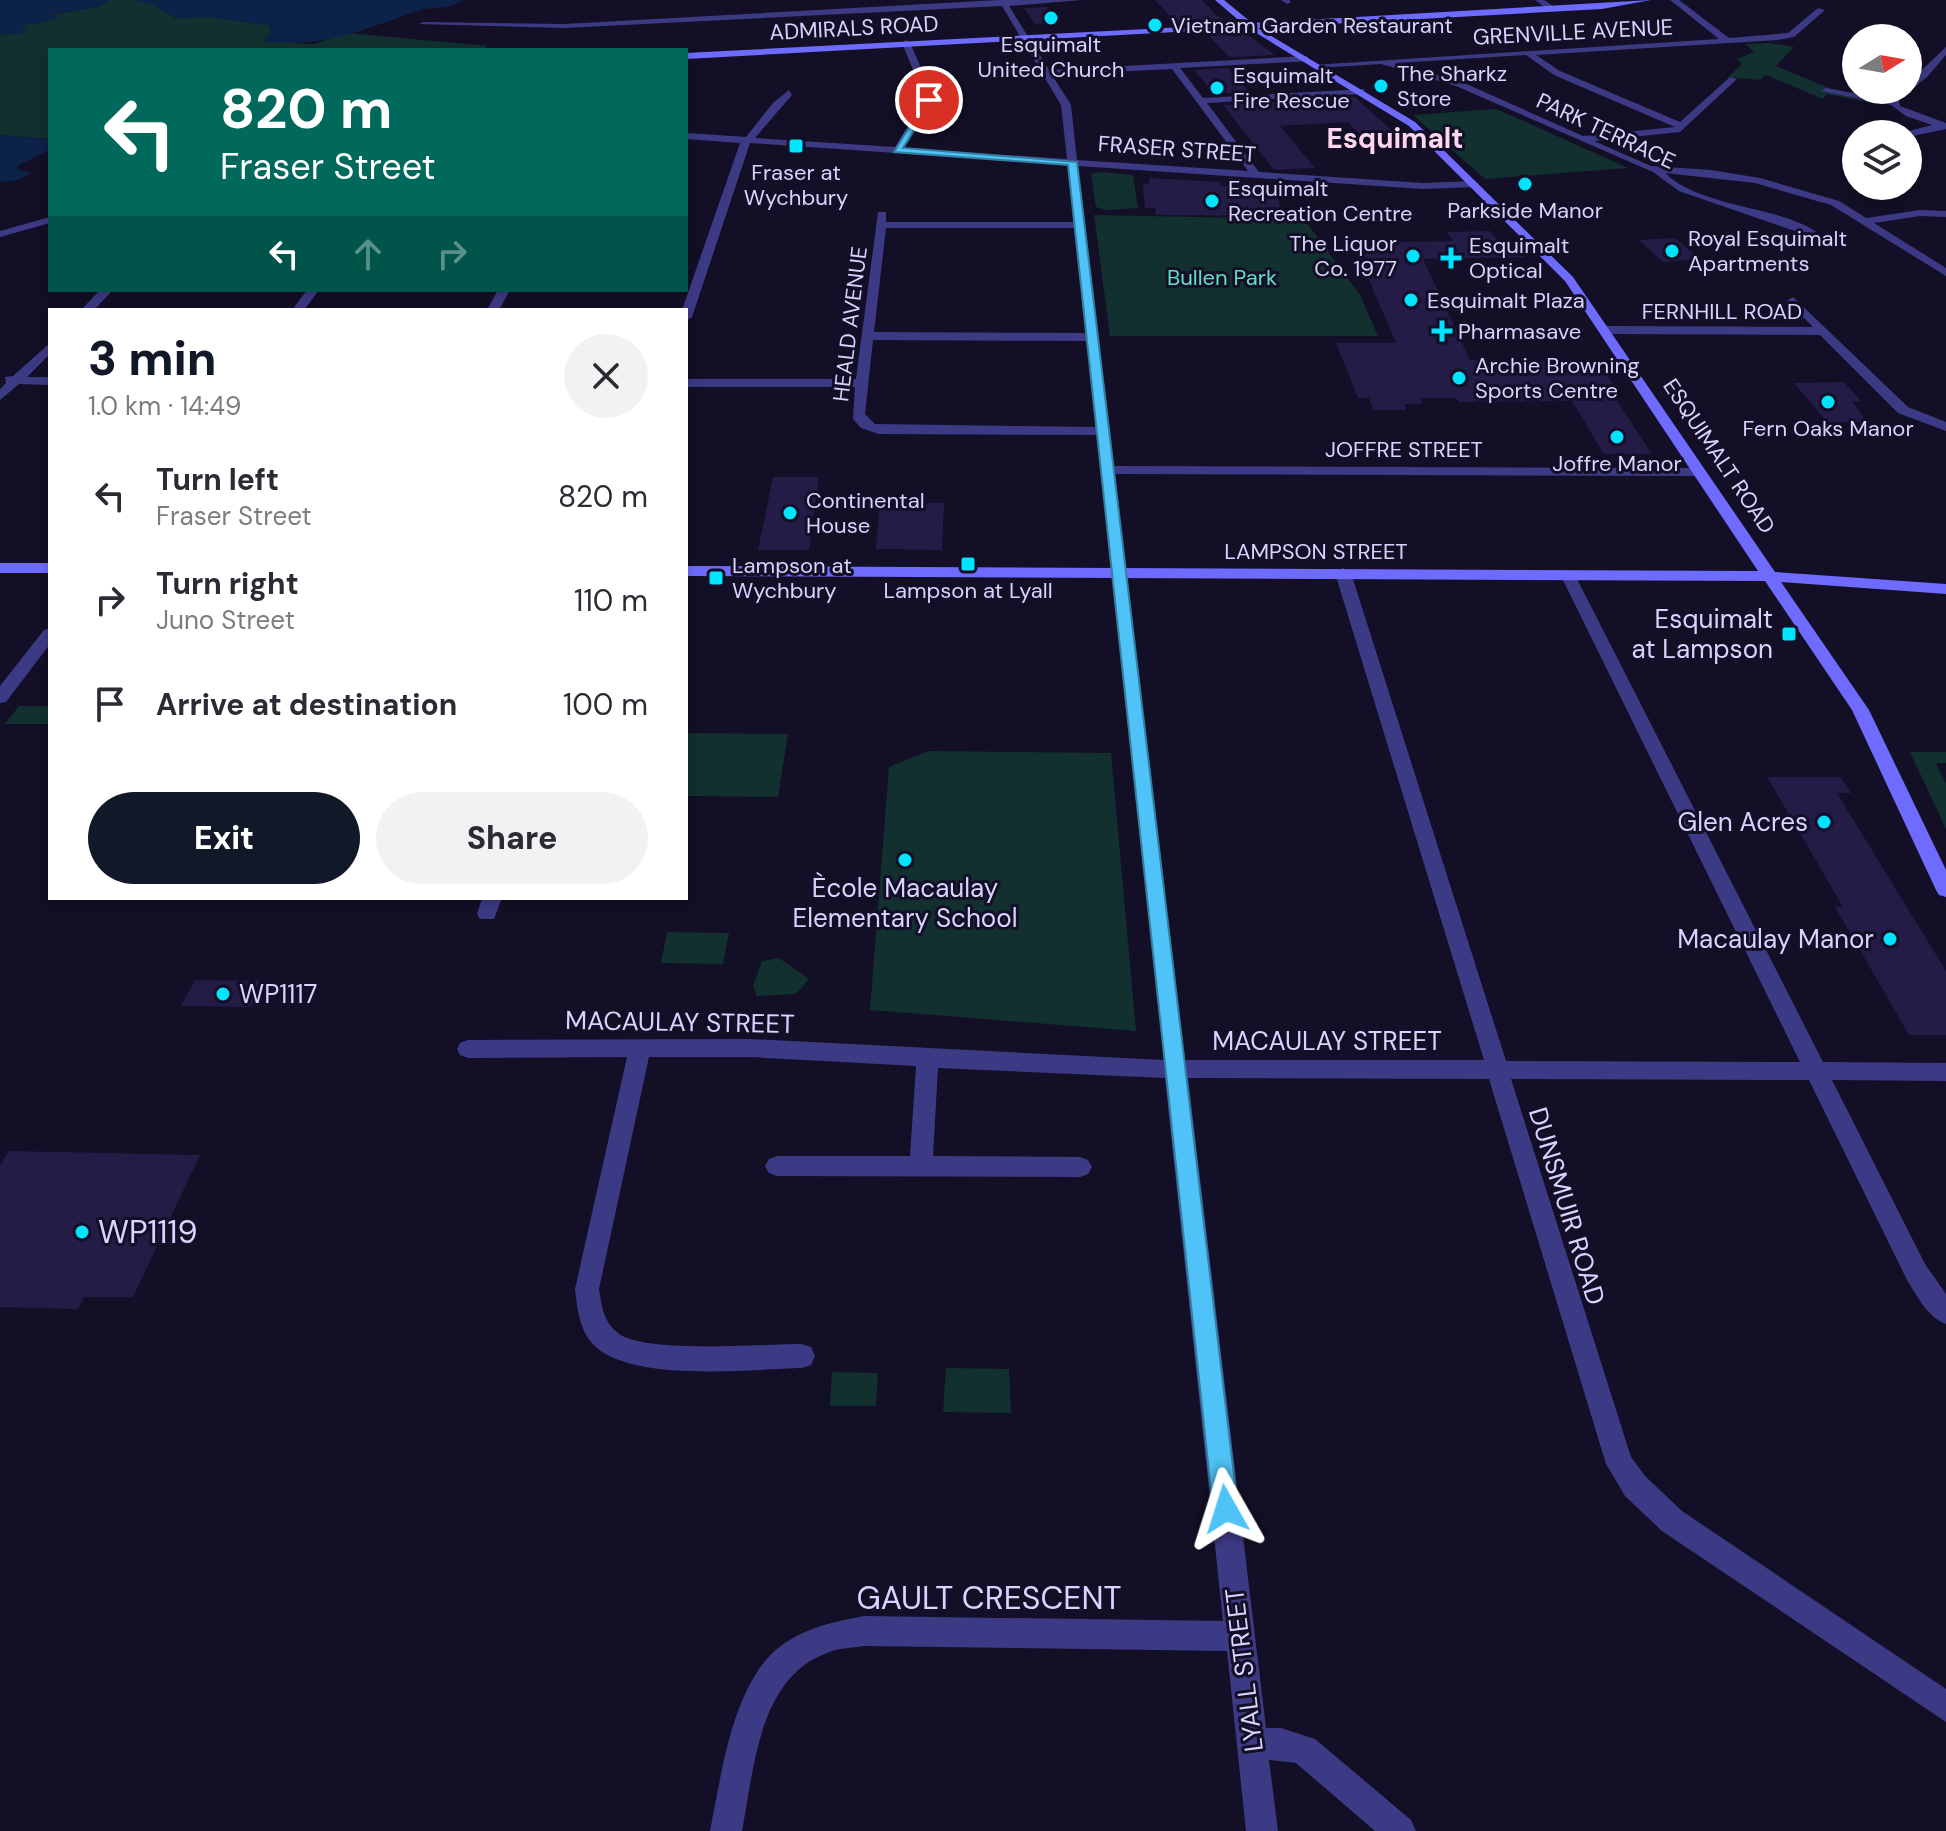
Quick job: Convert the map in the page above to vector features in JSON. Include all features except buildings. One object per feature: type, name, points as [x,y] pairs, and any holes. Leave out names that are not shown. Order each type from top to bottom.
[{"type":"main road","name":"ESQUIMALT ROAD","points":[[1219,0],[1249,25],[1412,124],[1569,279],[1863,714],[1946,890]]},
{"type":"main road","name":"ADMIRALS ROAD","points":[[688,56],[1622,5],[1647,0]]},
{"type":"main road","points":[[0,568],[48,568]]},
{"type":"main road","name":"LAMPSON STREET","points":[[688,571],[1771,576],[1944,591]]},
{"type":"street","points":[[423,24],[564,26],[1078,0]]},
{"type":"street","points":[[1539,0],[1553,9]]},
{"type":"street","points":[[1674,0],[1727,41]]},
{"type":"street","name":"LYALL STREET","points":[[1003,2],[1066,105],[1262,1831]]},
{"type":"street","name":"GRENVILLE AVENUE","points":[[1317,65],[1785,37],[1821,10]]},
{"type":"street","points":[[898,150],[930,99],[906,43]]},
{"type":"street","points":[[1922,76],[1946,50]]},
{"type":"street","points":[[1528,53],[1557,73],[1682,126]]},
{"type":"street","points":[[1048,73],[1307,59]]},
{"type":"street","name":"PARK TERRACE","points":[[1380,61],[1459,84],[1657,171],[1664,179],[1708,200],[1750,210],[1821,234],[1802,237]]},
{"type":"street","points":[[1174,66],[1255,174]]},
{"type":"street","points":[[1579,139],[1665,132],[1682,126],[1733,79]]},
{"type":"street","points":[[1200,101],[1362,91]]},
{"type":"street","points":[[1826,91],[1842,94]]},
{"type":"street","points":[[688,311],[743,145],[776,103],[789,93]]},
{"type":"street","points":[[1894,104],[1909,114],[1944,125]]},
{"type":"street","points":[[1922,130],[1944,125]]},
{"type":"street","name":"FRASER STREET","points":[[688,136],[1429,186],[1474,184]]},
{"type":"street","points":[[1657,171],[1711,173],[1773,183],[1835,203],[1946,273]]},
{"type":"street","points":[[1866,221],[1920,213],[1946,214]]},
{"type":"street","name":"HEALD AVENUE","points":[[1080,225],[882,219],[858,414],[866,426],[889,430],[1103,431]]},
{"type":"street","points":[[0,234],[48,221]]},
{"type":"street","points":[[89,308],[105,292]]},
{"type":"street","points":[[1793,301],[1824,331]]},
{"type":"street","name":"FERNHILL ROAD","points":[[1605,330],[1824,331],[1903,410],[1946,427]]},
{"type":"street","points":[[868,336],[1093,337]]},
{"type":"street","points":[[0,396],[48,349]]},
{"type":"street","points":[[0,380],[48,381]]},
{"type":"street","points":[[688,383],[862,383]]},
{"type":"street","name":"JOFFRE STREET","points":[[1108,470],[1700,472]]},
{"type":"street","name":"DUNSMUIR ROAD","points":[[1343,573],[1620,1464],[1635,1486],[1672,1521],[1946,1707]]},
{"type":"street","points":[[1568,574],[1916,1272],[1946,1312]]},
{"type":"street","points":[[0,698],[48,636]]},
{"type":"street","points":[[640,1048],[587,1289],[587,1302],[596,1327],[616,1347],[644,1357],[802,1356]]},
{"type":"street","name":"MACAULAY STREET","points":[[468,1049],[763,1049],[1135,1070],[1946,1072]]},
{"type":"street","points":[[921,1166],[927,1059]]},
{"type":"street","points":[[777,1166],[1080,1167]]},
{"type":"street","name":"GAULT CRESCENT","points":[[726,1831],[751,1715],[761,1692],[789,1656],[825,1636],[864,1631],[1240,1636]]},
{"type":"street","points":[[1252,1744],[1281,1744],[1304,1750],[1400,1831]]},
{"type":"green space","points":[[110,0],[135,0],[154,5],[175,18],[210,17],[269,25],[272,42],[314,44],[348,33],[488,46],[48,48],[48,139],[0,135],[0,35],[22,33],[22,30],[11,30],[19,29],[23,24],[37,24],[58,17],[44,16],[97,7]]},
{"type":"green space","points":[[1770,43],[1794,47],[1776,66],[1842,91],[1842,97],[1827,94],[1823,99],[1766,75],[1760,80],[1728,77],[1742,64],[1737,59],[1754,52],[1745,44]]},
{"type":"green space","points":[[1496,109],[1628,168],[1485,179],[1413,115]]},
{"type":"green space","points":[[1091,174],[1133,175],[1138,208],[1106,210],[1096,207]]},
{"type":"green space","name":"Bullen Park","points":[[1094,215],[1304,219],[1360,295],[1378,336],[1110,336]]},
{"type":"green space","points":[[19,706],[48,706],[48,724],[5,724]]},
{"type":"green space","points":[[688,733],[788,734],[778,797],[688,796]]},
{"type":"green space","points":[[928,751],[1111,753],[1136,1031],[870,1010],[889,767]]},
{"type":"green space","points":[[1910,752],[1946,752],[1946,763],[1936,763],[1946,784],[1946,829]]},
{"type":"green space","points":[[667,932],[729,933],[723,964],[661,963]]},
{"type":"green space","points":[[779,958],[809,979],[796,994],[757,996],[753,986],[762,961]]},
{"type":"green space","points":[[946,1368],[1009,1369],[1011,1413],[943,1412]]},
{"type":"green space","points":[[832,1372],[878,1373],[876,1406],[830,1406]]},
{"type":"water","points":[[0,0],[110,0],[97,7],[48,15],[59,17],[37,24],[24,24],[28,27],[12,30],[23,29],[25,32],[22,33],[0,35]]},
{"type":"water","points":[[135,0],[462,0],[325,40],[286,43],[265,41],[265,35],[271,33],[269,25],[210,17],[175,18],[154,5]]},
{"type":"water","points":[[0,135],[48,139],[48,151],[17,166],[31,173],[20,179],[0,181]]},
{"type":"place","name":"Esquimalt United Church","points":[[1051,18]]},
{"type":"place","name":"Vietnam Garden Restaurant","points":[[1155,25]]},
{"type":"place","name":"The Sharkz Store","points":[[1381,86]]},
{"type":"place","name":"Esquimalt Fire Rescue","points":[[1217,88]]},
{"type":"place","name":"Fraser at Wychbury","points":[[796,146]]},
{"type":"place","name":"Parkside Manor","points":[[1525,184]]},
{"type":"place","name":"Esquimalt Recreation Centre","points":[[1212,201]]},
{"type":"place","name":"Royal Esquimalt Apartments","points":[[1672,251]]},
{"type":"place","name":"The Liquor Co. 1977","points":[[1413,256]]},
{"type":"place","name":"Esquimalt Optical","points":[[1451,258]]},
{"type":"place","name":"Esquimalt Plaza","points":[[1411,300]]},
{"type":"place","name":"Pharmasave","points":[[1442,331]]},
{"type":"place","name":"Archie Browning Sports Centre","points":[[1459,378]]},
{"type":"place","name":"Fern Oaks Manor","points":[[1828,402]]},
{"type":"place","name":"Joffre Manor","points":[[1617,437]]},
{"type":"place","name":"Continental House","points":[[790,513]]},
{"type":"place","name":"Lampson at Lyall","points":[[968,564]]},
{"type":"place","name":"Lampson at Wychbury","points":[[716,578]]},
{"type":"place","name":"Esquimalt at Lampson","points":[[1789,634]]},
{"type":"place","name":"Glen Acres","points":[[1824,822]]},
{"type":"place","name":"Ècole Macaulay Elementary School","points":[[905,860]]},
{"type":"place","name":"Macaulay Manor","points":[[1890,939]]},
{"type":"place","name":"WP1117","points":[[223,994]]},
{"type":"place","name":"WP1119","points":[[82,1232]]},
{"type":"district","name":"Esquimalt","points":[[1395,138]]},
{"type":"route","points":[[929,100],[898,150],[1073,162],[1226,1509]]}]
